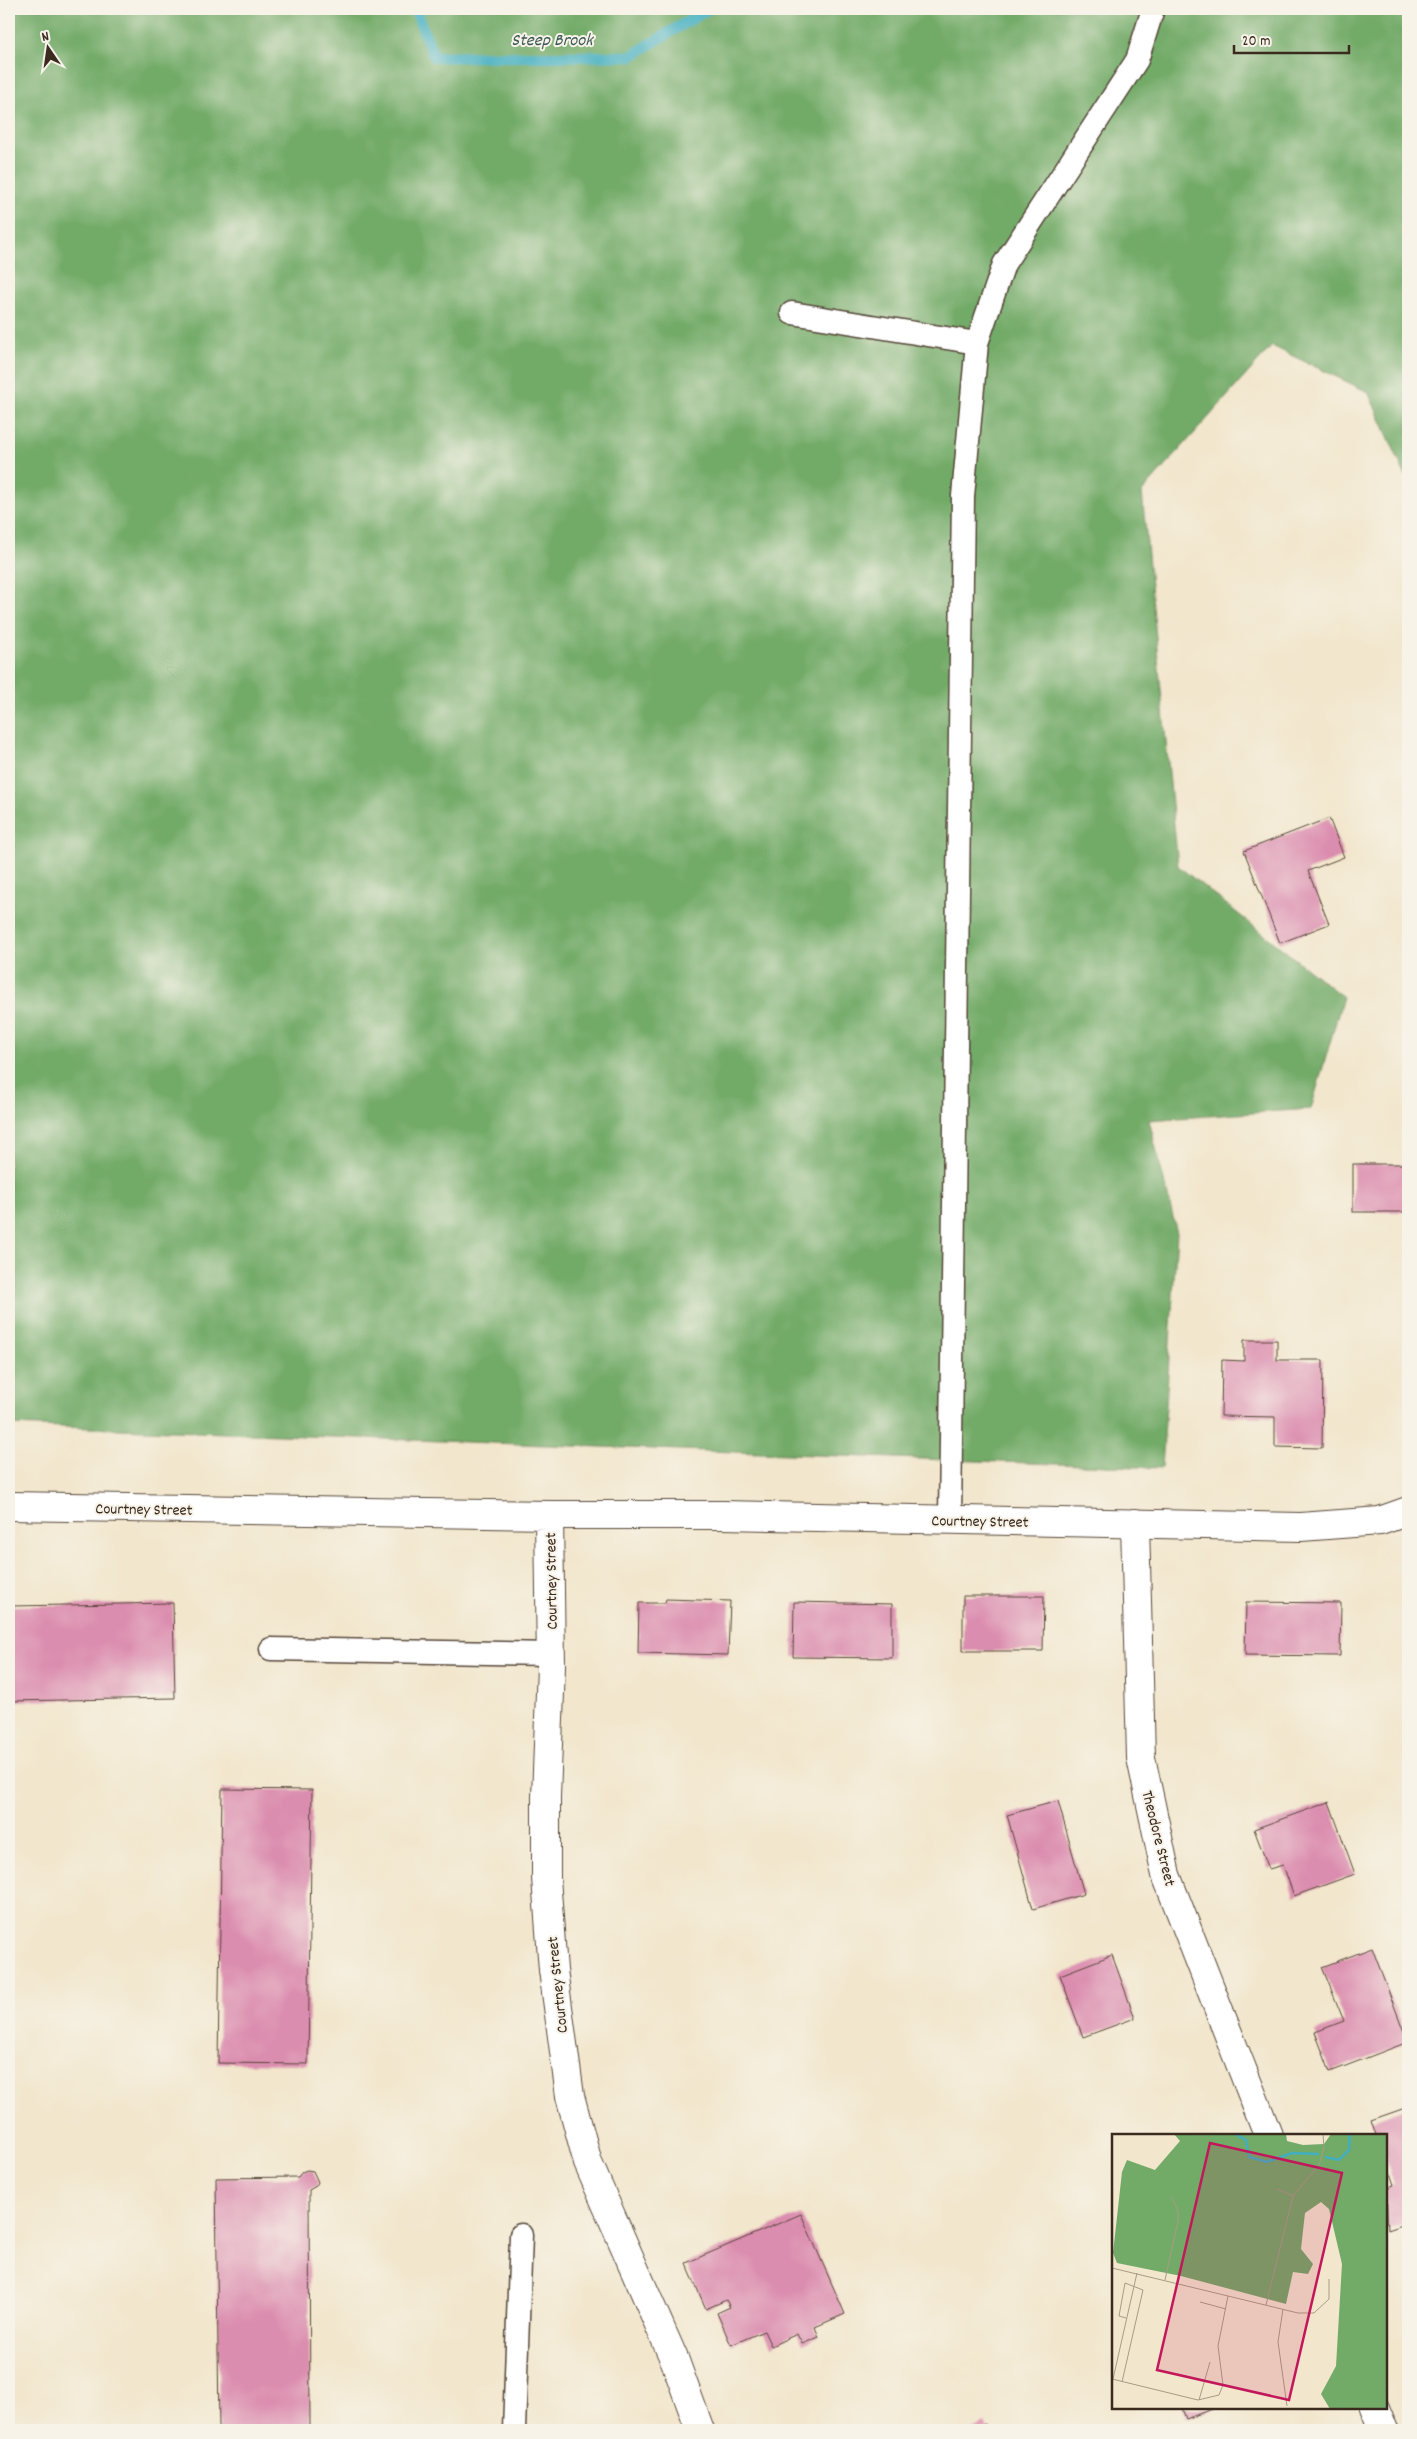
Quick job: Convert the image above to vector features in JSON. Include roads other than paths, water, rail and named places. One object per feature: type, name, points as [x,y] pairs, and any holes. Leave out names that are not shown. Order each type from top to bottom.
[{"type":"street","name":"Courtney Street","points":[[9,1506],[950,1519],[1301,1527],[1380,1521],[1408,1511]]},
{"type":"street","name":"Courtney Street","points":[[549,1514],[551,1654],[546,1797],[546,1878],[553,1970],[570,2096],[588,2163],[675,2361],[700,2430]]},
{"type":"street","name":"Theodore Street","points":[[1135,1523],[1141,1758],[1166,1875],[1268,2134]]},
{"type":"street","points":[[1375,2409],[1384,2430]]},
{"type":"lane","points":[[950,1519],[963,496],[977,344],[1004,264],[1137,60],[1153,9]]},
{"type":"lane","points":[[792,313],[977,344]]},
{"type":"lane","points":[[271,1649],[551,1654]]},
{"type":"lane","points":[[514,2430],[521,2235]]},
{"type":"waterway","name":"Steep Brook","points":[[415,9],[434,57],[631,56],[708,9]]}]
